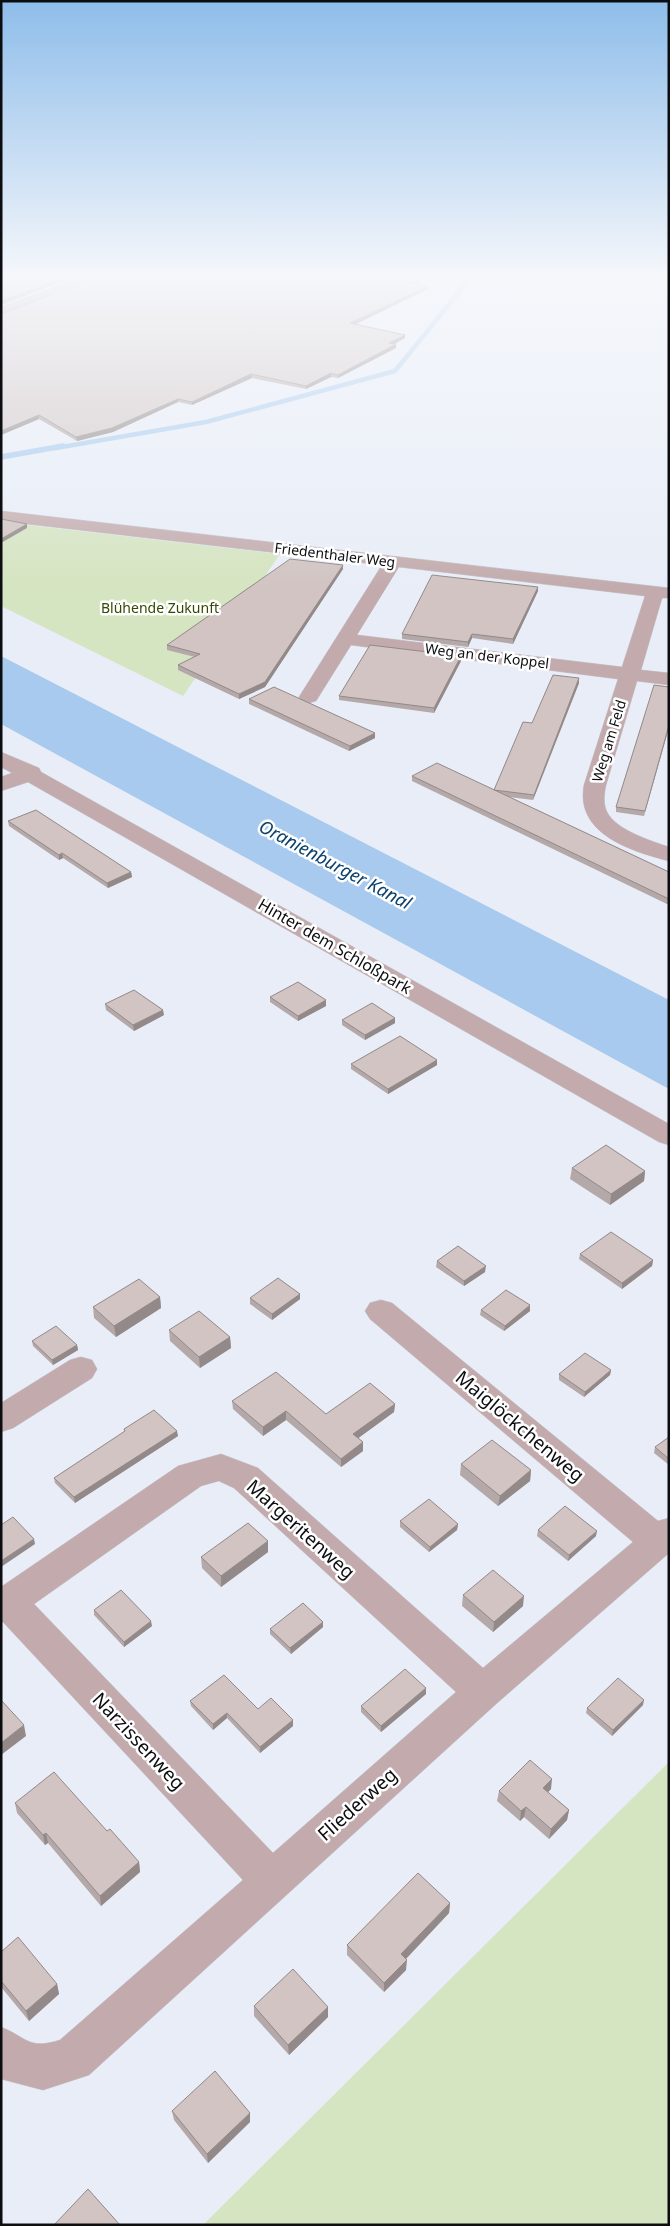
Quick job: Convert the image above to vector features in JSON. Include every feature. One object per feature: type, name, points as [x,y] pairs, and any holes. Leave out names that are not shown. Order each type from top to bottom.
[{"type":"street","name":"Friedenthaler Weg","points":[[1,516],[662,593]]},
{"type":"street","points":[[309,697],[393,562]]},
{"type":"street","name":"Weg am Feld","points":[[662,593],[629,674],[595,785],[593,802],[597,815],[611,829],[639,845],[669,854]]},
{"type":"street","name":"Weg an der Koppel","points":[[346,639],[629,674]]},
{"type":"street","points":[[629,674],[669,679]]},
{"type":"street","name":"Hinter dem Schloßpark","points":[[1,758],[31,773],[669,1136]]},
{"type":"street","points":[[1,785],[31,773]]},
{"type":"street","name":"Maiglöckchenweg","points":[[382,1311],[663,1537]]},
{"type":"street","points":[[1,1419],[81,1369]]},
{"type":"street","name":"Margeritenweg","points":[[5,1605],[190,1476],[221,1467],[246,1478],[483,1692]]},
{"type":"street","name":"Fliederweg","points":[[1,2049],[10,2060],[44,2068],[73,2059],[483,1692],[663,1537]]},
{"type":"street","name":"Narzissenweg","points":[[5,1605],[271,1880]]},
{"type":"green space","name":"Blühende Zukunft","points":[[1,522],[280,554],[183,696],[1,606]]},
{"type":"green space","points":[[669,1762],[669,2225],[203,2225]]},
{"type":"water","name":"Oranienburger Kanal","points":[[1,656],[669,1000],[669,1089],[1,724]]},
{"type":"building","points":[[1,380],[239,380],[192,402],[178,399],[112,428],[76,437],[39,415],[1,431]]},
{"type":"building","points":[[278,380],[318,380],[306,386]]},
{"type":"building","points":[[1,519],[27,524],[1,539]]},
{"type":"building","points":[[290,559],[343,565],[265,682],[239,694],[178,665],[200,654],[167,645]]},
{"type":"building","points":[[432,575],[538,587],[513,639],[472,634],[468,642],[402,634]]},
{"type":"building","points":[[370,645],[461,656],[434,708],[339,696]]},
{"type":"building","points":[[553,675],[579,678],[534,795],[494,790],[523,722],[532,723]]},
{"type":"building","points":[[654,685],[669,687],[669,725],[645,811],[616,807]]},
{"type":"building","points":[[274,687],[375,733],[350,746],[249,699]]},
{"type":"building","points":[[437,763],[669,872],[669,899],[412,776]]},
{"type":"building","points":[[36,810],[131,872],[107,883],[62,853],[59,855],[8,821]]},
{"type":"building","points":[[298,982],[326,1000],[298,1016],[270,997]]},
{"type":"building","points":[[134,990],[163,1010],[133,1025],[105,1004]]},
{"type":"building","points":[[372,1003],[395,1018],[365,1035],[342,1020]]},
{"type":"building","points":[[400,1036],[437,1060],[388,1089],[351,1064]]},
{"type":"building","points":[[606,1145],[645,1171],[611,1194],[572,1168]]},
{"type":"building","points":[[611,1232],[653,1260],[622,1283],[580,1254]]},
{"type":"building","points":[[458,1246],[486,1266],[464,1281],[437,1261]]},
{"type":"building","points":[[278,1278],[300,1294],[272,1314],[250,1298]]},
{"type":"building","points":[[139,1279],[160,1297],[114,1326],[93,1307]]},
{"type":"building","points":[[506,1290],[530,1305],[505,1326],[481,1310]]},
{"type":"building","points":[[199,1311],[230,1337],[199,1357],[169,1330]]},
{"type":"building","points":[[56,1326],[77,1345],[52,1360],[32,1341]]},
{"type":"building","points":[[585,1353],[611,1370],[585,1392],[559,1374]]},
{"type":"building","points":[[276,1372],[326,1414],[370,1383],[395,1404],[353,1434],[363,1442],[341,1459],[286,1411],[263,1427],[232,1401]]},
{"type":"building","points":[[154,1410],[177,1431],[74,1497],[54,1478],[125,1431],[124,1429]]},
{"type":"building","points":[[669,1437],[669,1459],[655,1447]]},
{"type":"building","points":[[492,1440],[531,1470],[500,1496],[461,1464]]},
{"type":"building","points":[[429,1499],[458,1524],[430,1547],[400,1521]]},
{"type":"building","points":[[565,1506],[597,1531],[569,1555],[538,1530]]},
{"type":"building","points":[[13,1517],[34,1539],[1,1561],[1,1525]]},
{"type":"building","points":[[248,1523],[268,1541],[221,1576],[201,1557]]},
{"type":"building","points":[[493,1570],[524,1596],[494,1622],[463,1595]]},
{"type":"building","points":[[121,1590],[151,1621],[124,1642],[94,1610]]},
{"type":"building","points":[[303,1603],[323,1622],[290,1648],[270,1629]]},
{"type":"building","points":[[405,1669],[426,1688],[381,1726],[361,1706]]},
{"type":"building","points":[[224,1675],[258,1709],[271,1698],[293,1720],[260,1747],[227,1713],[213,1724],[190,1701]]},
{"type":"building","points":[[618,1678],[644,1700],[613,1730],[587,1708]]},
{"type":"building","points":[[1,1700],[24,1725],[1,1743]]},
{"type":"building","points":[[530,1760],[552,1779],[543,1788],[569,1810],[551,1829],[526,1807],[521,1811],[499,1791]]},
{"type":"building","points":[[54,1772],[107,1831],[110,1829],[139,1862],[100,1896],[46,1833],[43,1835],[15,1803]]},
{"type":"building","points":[[418,1873],[450,1903],[401,1954],[407,1960],[384,1983],[347,1945]]},
{"type":"building","points":[[18,1937],[57,1984],[26,2011],[1,1981],[1,1952]]},
{"type":"building","points":[[293,1969],[328,2007],[288,2045],[254,2006]]},
{"type":"building","points":[[215,2071],[250,2113],[207,2154],[172,2111]]},
{"type":"building","points":[[88,2189],[120,2225],[54,2225]]},
{"type":"waterway","points":[[56,448],[206,422],[362,380]]},
{"type":"waterway","points":[[1,457],[63,446]]}]
